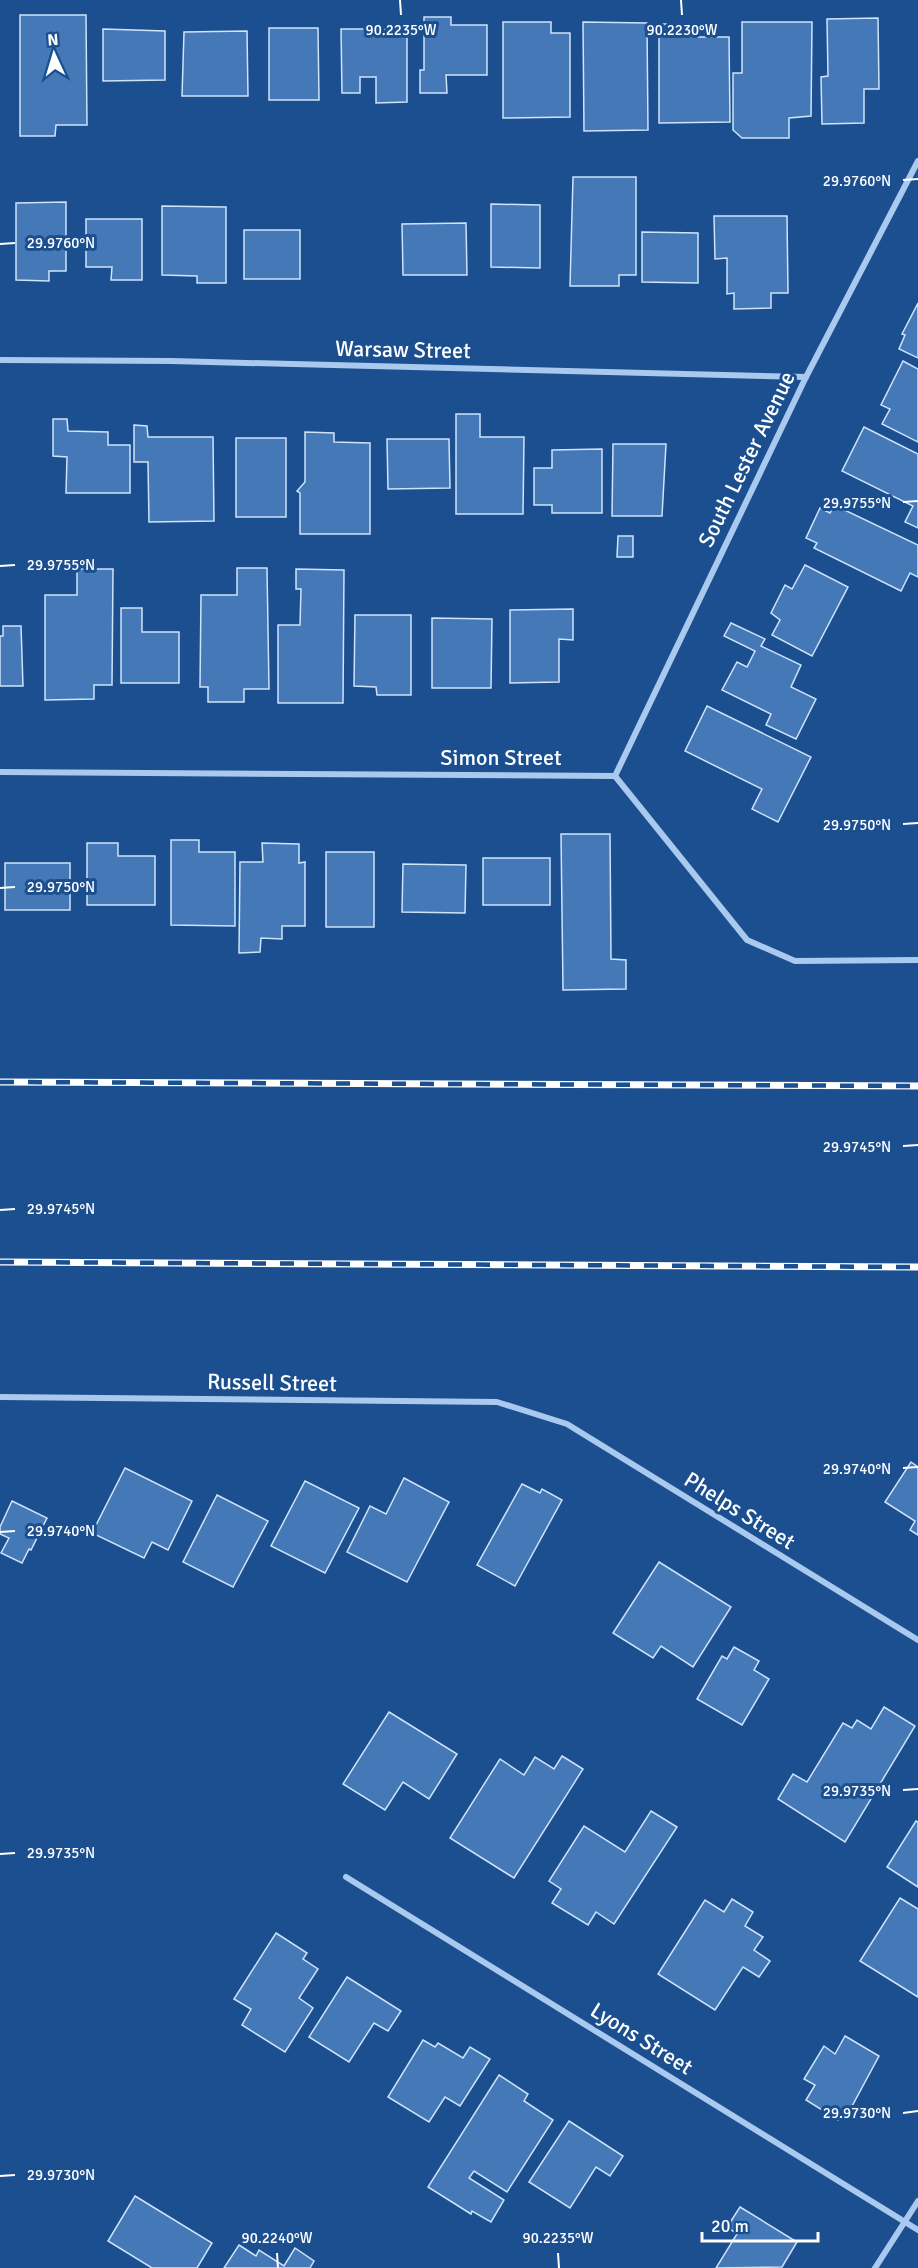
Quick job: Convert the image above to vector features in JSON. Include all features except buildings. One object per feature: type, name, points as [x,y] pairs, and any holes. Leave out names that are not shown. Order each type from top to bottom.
[{"type":"street","name":"South Lester Avenue","points":[[615,776],[806,377],[918,161]]},
{"type":"street","name":"Warsaw Street","points":[[0,360],[171,361],[806,377]]},
{"type":"street","name":"Simon Street","points":[[0,772],[615,776]]},
{"type":"street","points":[[615,776],[747,940],[795,961],[918,960]]},
{"type":"street","name":"Russell Street","points":[[0,1397],[497,1402],[541,1416]]},
{"type":"street","name":"Phelps Street","points":[[541,1416],[567,1424],[918,1640]]},
{"type":"street","name":"Lyons Street","points":[[346,1877],[918,2230]]},
{"type":"street","points":[[875,2268],[918,2201]]},
{"type":"railway","points":[[0,1082],[918,1086]]},
{"type":"railway","points":[[0,1262],[918,1267]]}]
